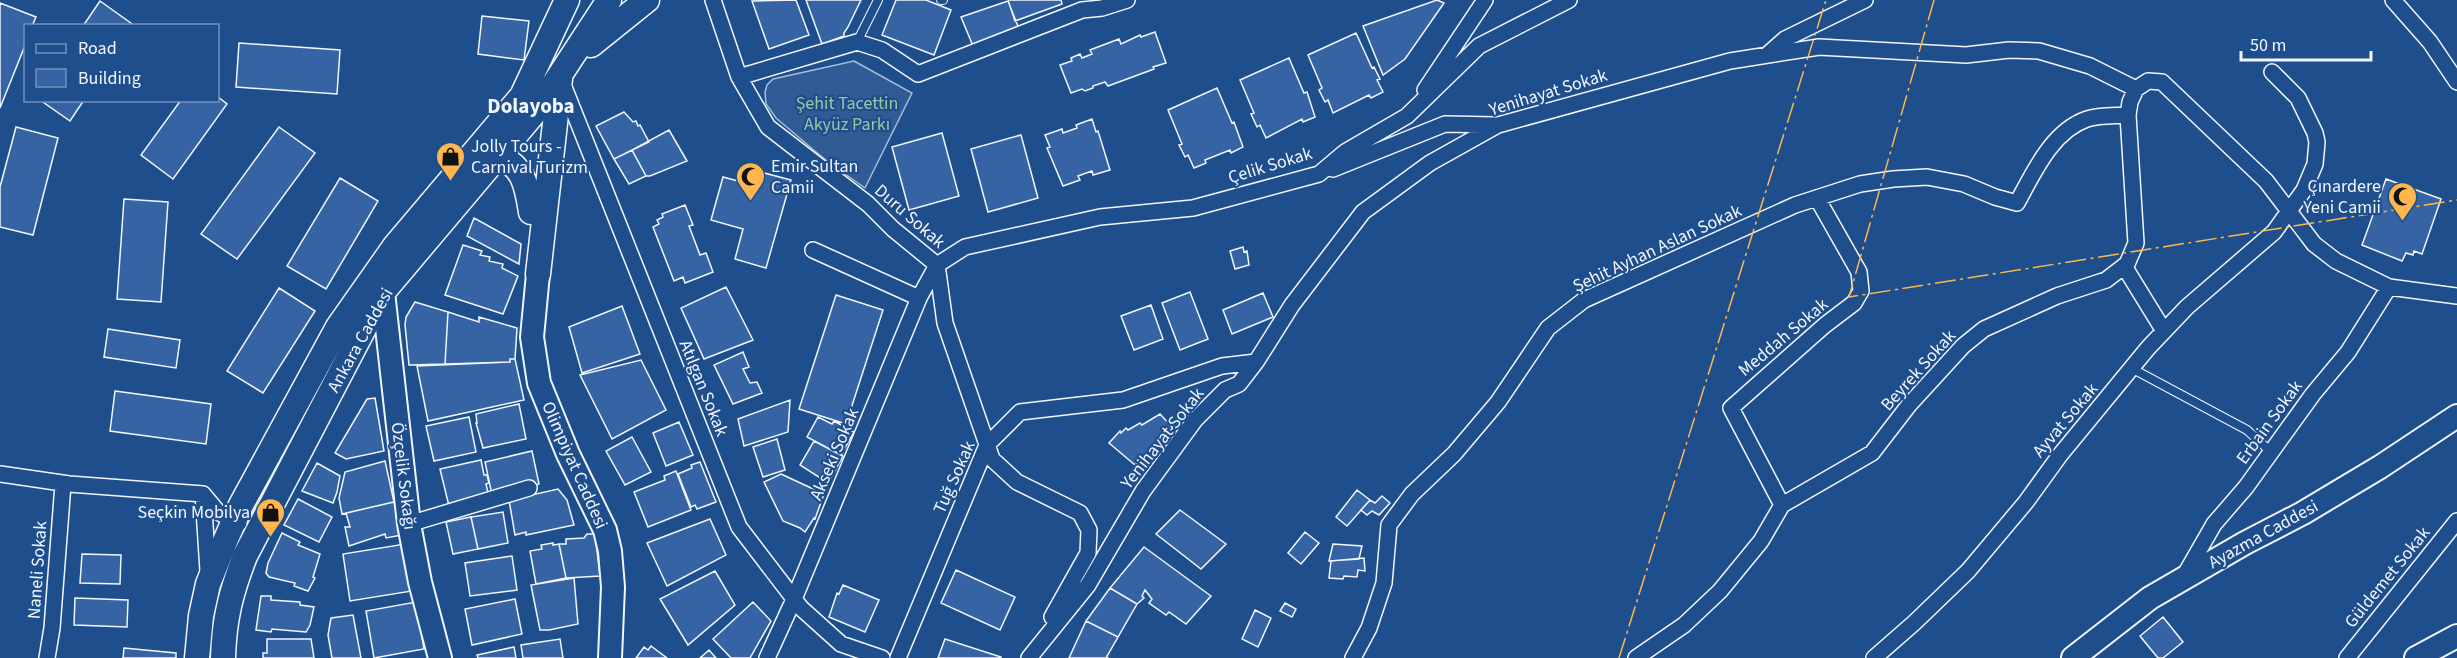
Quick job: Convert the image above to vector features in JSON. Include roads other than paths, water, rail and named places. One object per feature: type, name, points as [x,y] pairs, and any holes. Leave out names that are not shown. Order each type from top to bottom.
[{"type":"main road","name":"Ankara Caddesi","points":[[223,658],[228,602],[245,556],[383,292],[539,107],[609,0]]},
{"type":"main road","points":[[538,274],[560,77],[608,29],[647,0]]},
{"type":"main road","points":[[531,212],[539,107],[546,78],[573,3]]},
{"type":"main road","name":"Ankara Caddesi","points":[[197,658],[201,616],[222,529],[338,327],[395,246],[522,96],[573,3]]},
{"type":"main road","points":[[496,156],[505,158],[521,172],[531,212],[538,274]]},
{"type":"street","name":"Duru Sokak","points":[[713,0],[739,77],[768,126],[868,204],[893,229],[937,265]]},
{"type":"street","points":[[739,77],[857,42],[882,50],[918,74],[1080,5],[1102,8],[1127,0]]},
{"type":"street","points":[[1407,116],[1485,0]]},
{"type":"street","name":"Çelik Sokak","points":[[937,265],[965,247],[1100,217],[1193,208],[1319,174],[1345,152],[1407,116],[1479,46],[1569,0]]},
{"type":"street","points":[[1767,55],[1785,39],[1864,0]]},
{"type":"street","points":[[2393,0],[2430,42],[2457,82]]},
{"type":"street","name":"Yenihayat Sokak","points":[[1028,658],[1088,585],[1143,491],[1196,420],[1225,390],[1239,384],[1256,362],[1292,305],[1364,212],[1430,163],[1498,124],[1730,61],[1819,47],[1966,55],[2039,51],[2090,66],[2136,89]]},
{"type":"street","name":"Ayvat Sokak","points":[[1874,658],[1968,571],[2026,502],[2060,455],[2164,332],[2220,277],[2262,244],[2290,211],[2311,177],[2317,142],[2309,118],[2298,98],[2272,72]]},
{"type":"street","name":"Atılgan Sokak","points":[[560,77],[739,527],[794,599],[841,644],[882,658]]},
{"type":"street","points":[[2164,332],[2124,266],[2136,243],[2128,114],[2136,89],[2148,81],[2162,82],[2251,165],[2290,211],[2314,244],[2336,261],[2389,287],[2457,296]]},
{"type":"street","name":"Şehit Ayhan Aslan Sokak","points":[[1353,658],[1370,628],[1384,583],[1389,525],[1412,494],[1454,454],[1498,402],[1548,328],[1584,300],[1795,205],[1860,184],[1893,178],[1927,177],[1964,184],[2017,202],[2037,165],[2067,128],[2088,118],[2128,114]]},
{"type":"street","points":[[1319,174],[1445,124],[1498,124]]},
{"type":"street","name":"Meddah Sokak","points":[[1782,505],[1731,408],[1825,325],[1854,303],[1862,291],[1859,272],[1817,198]]},
{"type":"street","points":[[813,250],[919,298]]},
{"type":"street","points":[[937,265],[945,322],[992,459],[1017,482],[1080,513],[1089,530],[1088,553],[1028,658]]},
{"type":"street","name":"Akseki Sokak","points":[[767,658],[794,599],[919,298],[937,265]]},
{"type":"street","name":"Beyrek Sokak","points":[[1636,658],[1684,625],[1720,591],[1761,541],[1782,505],[1872,453],[1909,405],[1962,346],[1984,329],[2056,296],[2106,280],[2124,266]]},
{"type":"street","name":"Olimpiyat Caddesi","points":[[538,274],[532,337],[539,383],[568,454],[605,530],[610,551],[613,587],[609,658]]},
{"type":"street","name":"Erbain Sokak","points":[[2182,580],[2214,524],[2246,487],[2313,394],[2348,352],[2389,287]]},
{"type":"street","name":"Özçelik Sokağı","points":[[383,292],[409,524],[420,582],[440,658]]},
{"type":"street","name":"Tuğ Sokak","points":[[898,658],[987,445],[1020,412],[1123,400],[1221,366],[1256,362]]},
{"type":"street","name":"Ayazma Caddesi","points":[[2073,658],[2150,598],[2245,543],[2303,513],[2380,467],[2457,416]]},
{"type":"street","points":[[0,474],[63,484],[203,494],[218,512],[222,529]]},
{"type":"street","name":"Naneli Sokak","points":[[47,658],[52,628],[63,484]]},
{"type":"street","points":[[409,524],[530,488]]},
{"type":"street","points":[[203,494],[222,529]]},
{"type":"street","name":"Güldemet Sokak","points":[[2347,658],[2457,521]]},
{"type":"street","points":[[222,529],[243,525],[255,540]]},
{"type":"street","points":[[2416,658],[2457,636]]},
{"type":"lane","points":[[857,42],[878,0]]},
{"type":"lane","points":[[2133,369],[2247,430],[2271,452]]},
{"type":"place","name":"Jolly Tours - Carnival Turizm","points":[[450,182]]},
{"type":"place","name":"Emir Sultan Camii","points":[[750,202]]},
{"type":"place","name":"Çınardere Yeni Camii","points":[[2402,222]]},
{"type":"place","name":"Seçkin Mobilya","points":[[271,538]]},
{"type":"district","name":"Dolayoba","points":[[531,106]]},
{"type":"park label","name":"Şehit Tacettin Akyüz Parkı","points":[[847,113]]}]
